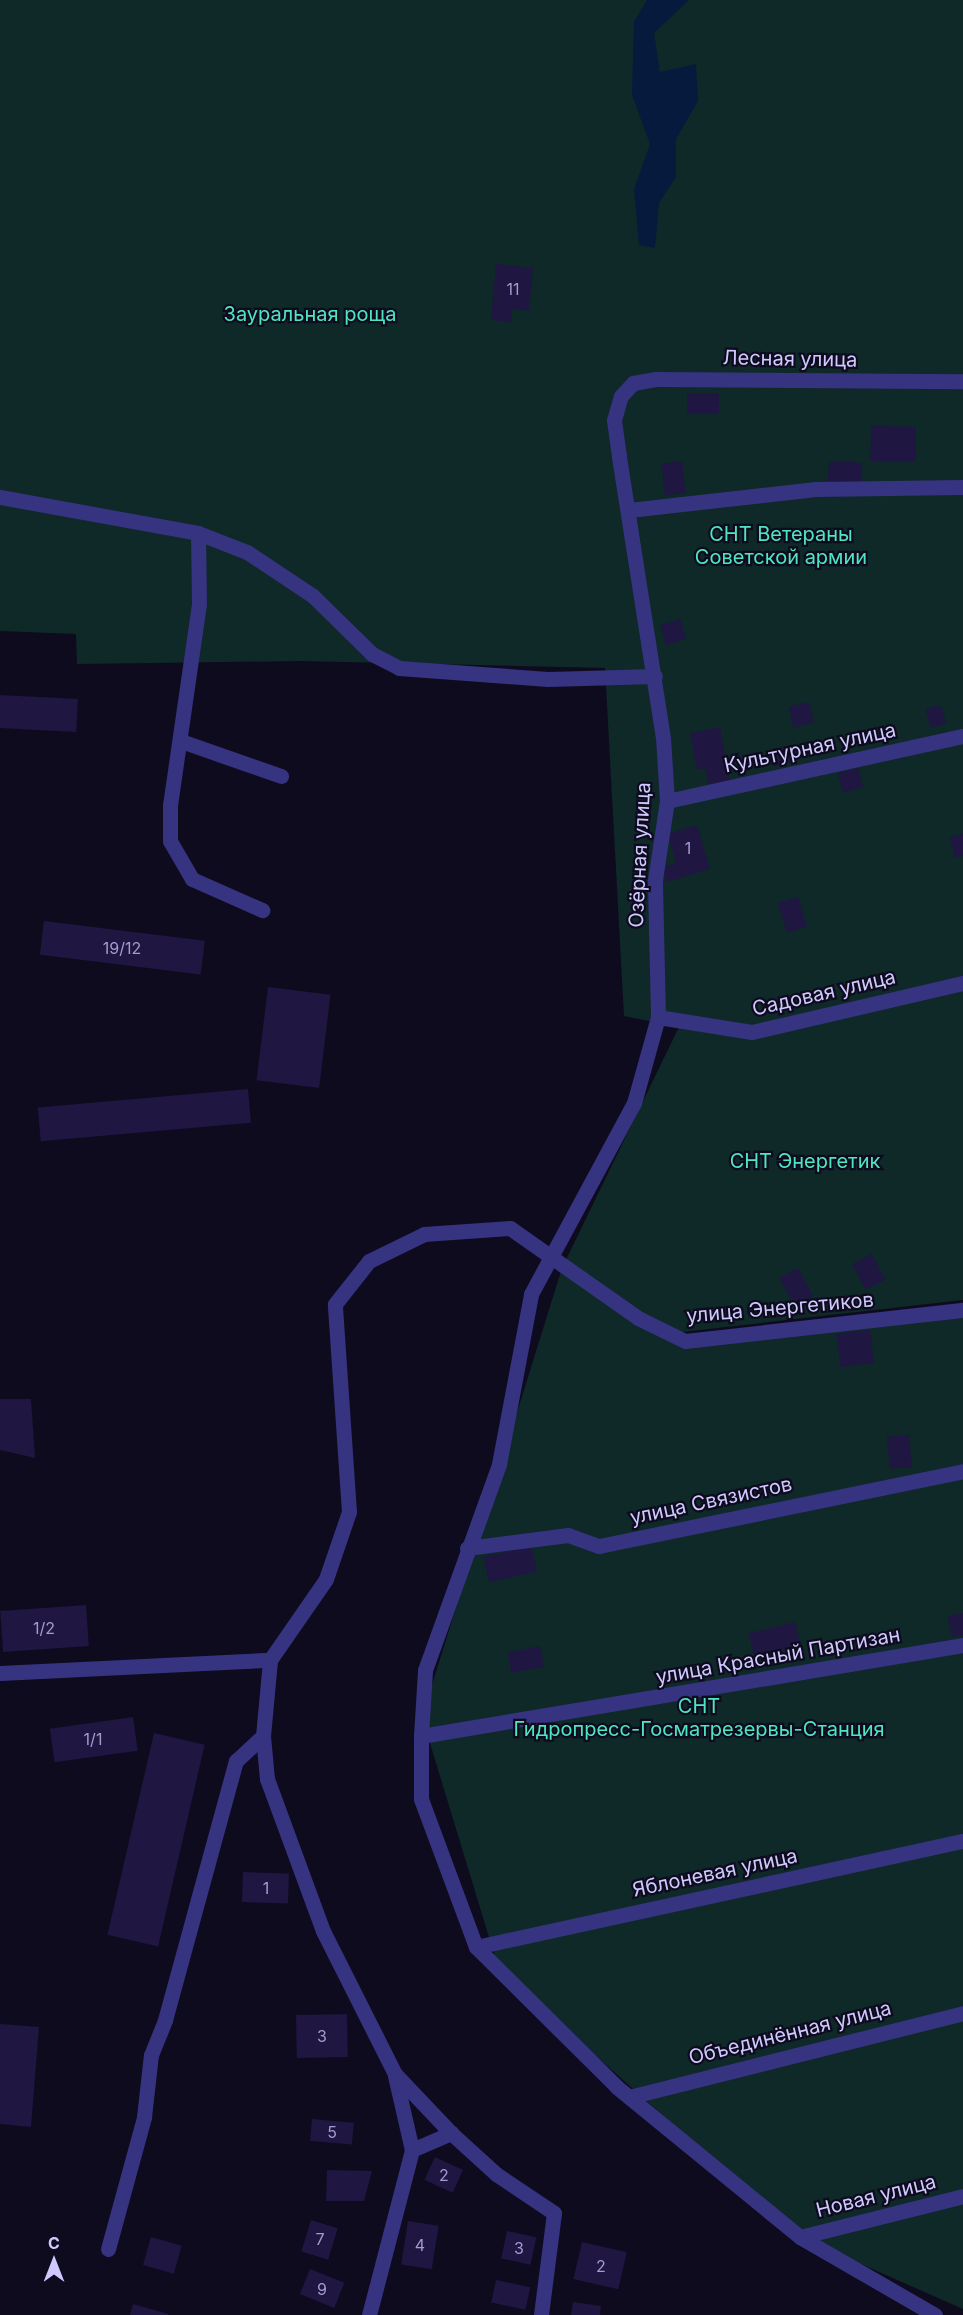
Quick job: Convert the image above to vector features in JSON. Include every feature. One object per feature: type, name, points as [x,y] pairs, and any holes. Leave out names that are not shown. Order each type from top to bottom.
[{"type":"street","name":"Лесная улица","points":[[621,396],[633,383],[656,380],[963,381]]},
{"type":"street","name":"Озёрная улица","points":[[476,1947],[421,1799],[421,1736],[425,1670],[499,1464],[531,1294],[634,1103],[658,1017],[655,880],[667,801],[655,676],[614,420],[621,396]]},
{"type":"street","points":[[629,510],[816,489],[963,487]]},
{"type":"street","points":[[0,497],[198,533],[280,571],[372,654],[399,668],[548,679],[655,676]]},
{"type":"street","points":[[198,533],[199,604],[170,841],[192,879],[262,910]]},
{"type":"street","name":"Культурная улица","points":[[667,801],[963,736]]},
{"type":"street","points":[[181,741],[282,776]]},
{"type":"street","name":"Садовая улица","points":[[658,1017],[752,1032],[963,982]]},
{"type":"street","name":"улица Энергетиков","points":[[270,1660],[326,1580],[349,1512],[334,1304],[369,1261],[424,1234],[510,1228],[549,1260],[638,1318],[685,1341],[963,1310]]},
{"type":"street","name":"улица Связистов","points":[[467,1548],[568,1535],[599,1546],[963,1471]]},
{"type":"street","name":"улица Красный Партизан","points":[[421,1736],[963,1645]]},
{"type":"street","points":[[0,1673],[270,1660],[263,1736],[267,1779],[323,1930],[395,2074],[412,2150],[369,2315]]},
{"type":"street","points":[[108,2249],[144,2117],[151,2055],[165,2020],[236,1761],[263,1736]]},
{"type":"street","name":"Яблоневая улица","points":[[476,1947],[963,1841]]},
{"type":"street","points":[[476,1947],[628,2097],[800,2237],[935,2315]]},
{"type":"street","name":"Объединённая улица","points":[[628,2097],[963,2013]]},
{"type":"street","points":[[395,2074],[451,2133],[496,2174],[554,2213],[541,2315]]},
{"type":"street","points":[[412,2150],[451,2133]]},
{"type":"street","name":"Новая улица","points":[[800,2237],[963,2196]]},
{"type":"green space","points":[[0,0],[963,0],[963,1300],[673,1333],[685,1341],[963,1304],[963,2309],[800,2237],[499,1970],[422,1717],[562,1268],[679,1027],[624,1016],[605,668],[301,661],[77,664],[76,634],[0,631]]},
{"type":"water","points":[[647,0],[689,0],[654,33],[660,72],[696,64],[698,101],[676,139],[676,177],[659,203],[655,248],[639,245],[634,189],[650,144],[632,95],[634,22]]},
{"type":"building","points":[[496,264],[533,268],[529,311],[512,309],[511,322],[491,320]]},
{"type":"building","points":[[687,393],[719,393],[719,414],[687,414]]},
{"type":"building","points":[[871,426],[916,427],[915,462],[870,461]]},
{"type":"building","points":[[682,461],[686,493],[665,495],[661,464]]},
{"type":"building","points":[[829,461],[862,463],[861,484],[828,482]]},
{"type":"building","points":[[680,619],[686,639],[666,645],[660,625]]},
{"type":"building","points":[[0,695],[78,699],[76,732],[0,728]]},
{"type":"building","points":[[809,702],[814,722],[794,727],[789,707]]},
{"type":"building","points":[[941,705],[946,723],[931,728],[926,709]]},
{"type":"building","points":[[720,727],[730,782],[709,786],[705,768],[697,770],[690,733]]},
{"type":"building","points":[[786,746],[790,763],[774,766],[770,750]]},
{"type":"building","points":[[858,768],[863,787],[843,793],[838,773]]},
{"type":"building","points":[[697,825],[710,869],[666,882],[662,867],[676,863],[668,834]]},
{"type":"building","points":[[963,834],[963,856],[955,858],[950,837]]},
{"type":"building","points":[[798,897],[807,927],[787,933],[778,903]]},
{"type":"building","points":[[44,921],[205,941],[201,974],[40,955]]},
{"type":"building","points":[[268,987],[331,995],[319,1088],[257,1080]]},
{"type":"building","points":[[248,1089],[251,1123],[41,1141],[38,1107]]},
{"type":"building","points":[[872,1254],[885,1280],[866,1290],[852,1264]]},
{"type":"building","points":[[798,1268],[813,1296],[794,1306],[779,1278]]},
{"type":"building","points":[[870,1330],[874,1363],[840,1367],[836,1334]]},
{"type":"building","points":[[0,1399],[31,1399],[35,1458],[0,1450]]},
{"type":"building","points":[[909,1435],[912,1467],[890,1469],[887,1437]]},
{"type":"building","points":[[531,1546],[537,1571],[489,1582],[483,1557]]},
{"type":"building","points":[[86,1605],[89,1646],[3,1652],[0,1611]]},
{"type":"building","points":[[963,1613],[963,1635],[952,1637],[948,1616]]},
{"type":"building","points":[[795,1622],[801,1646],[754,1658],[748,1634]]},
{"type":"building","points":[[540,1646],[544,1667],[512,1673],[508,1652]]},
{"type":"building","points":[[133,1717],[138,1751],[55,1762],[50,1729]]},
{"type":"building","points":[[154,1733],[205,1745],[158,1946],[107,1935]]},
{"type":"building","points":[[243,1872],[289,1874],[288,1904],[242,1902]]},
{"type":"building","points":[[347,2014],[348,2057],[297,2058],[296,2015]]},
{"type":"building","points":[[0,2024],[39,2027],[31,2127],[0,2124]]},
{"type":"building","points":[[312,2119],[354,2123],[352,2145],[310,2141]]},
{"type":"building","points":[[435,2157],[463,2170],[453,2193],[424,2180]]},
{"type":"building","points":[[327,2170],[372,2171],[364,2201],[326,2201]]},
{"type":"building","points":[[311,2220],[338,2228],[328,2260],[301,2252]]},
{"type":"building","points":[[408,2221],[439,2226],[432,2269],[401,2264]]},
{"type":"building","points":[[507,2231],[536,2237],[531,2265],[501,2258]]},
{"type":"building","points":[[151,2237],[182,2246],[174,2274],[143,2265]]},
{"type":"building","points":[[582,2242],[627,2252],[618,2289],[573,2279]]},
{"type":"building","points":[[310,2269],[344,2283],[334,2308],[300,2294]]},
{"type":"building","points":[[496,2280],[530,2287],[525,2310],[491,2302]]},
{"type":"building","points":[[573,2302],[601,2306],[600,2315],[571,2315]]},
{"type":"building","points":[[133,2304],[168,2314],[168,2315],[130,2315]]},
{"type":"park label","name":"Зауральная роща","points":[[310,314]]},
{"type":"park label","name":"СНТ Ветераны Советской армии","points":[[781,546]]},
{"type":"park label","name":"СНТ Энергетик","points":[[805,1161]]},
{"type":"park label","name":"СНТ Гидропресс-Госматрезервы-Станция","points":[[699,1718]]}]
